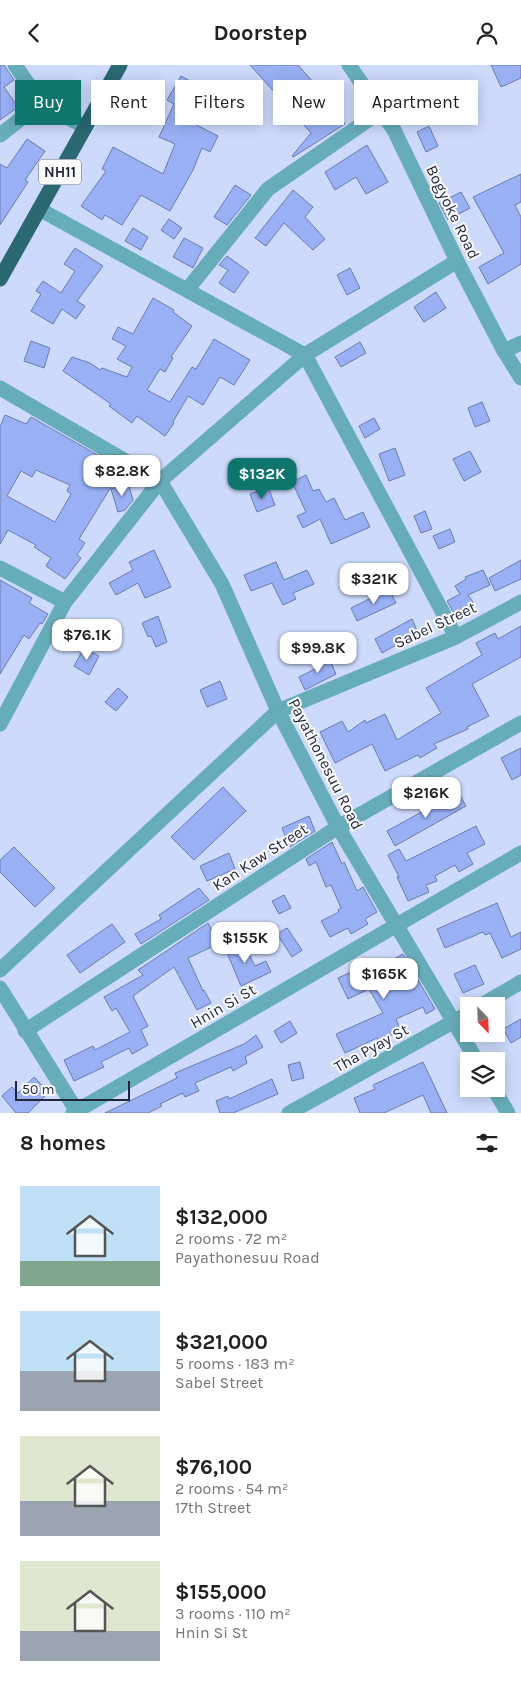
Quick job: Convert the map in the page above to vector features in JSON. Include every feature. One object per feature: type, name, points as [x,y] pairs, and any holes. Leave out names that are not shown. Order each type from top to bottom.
[{"type":"highway","name":"NH11","points":[[0,279],[120,65]]},
{"type":"street","points":[[15,65],[25,80]]},
{"type":"street","name":"Bogyoke Road","points":[[349,65],[359,80]]},
{"type":"street","points":[[0,135],[15,123]]},
{"type":"street","points":[[81,125],[85,127]]},
{"type":"street","points":[[187,290],[268,189],[361,125]]},
{"type":"street","name":"Bogyoke Road","points":[[390,125],[457,261],[504,351],[521,378]]},
{"type":"street","points":[[39,209],[305,355],[456,637]]},
{"type":"street","points":[[0,724],[65,601],[160,481],[305,355],[457,261]]},
{"type":"street","points":[[504,351],[521,343]]},
{"type":"street","name":"Payathonesuu Road","points":[[0,388],[160,481],[222,584],[278,711],[338,827],[471,1052]]},
{"type":"street","points":[[0,568],[65,601]]},
{"type":"street","name":"Sabel Street","points":[[278,711],[456,637],[521,602]]},
{"type":"street","points":[[0,970],[278,711]]},
{"type":"street","name":"Kan Kaw Street","points":[[25,1031],[338,827],[521,723]]},
{"type":"street","name":"Hnin Si St","points":[[76,1112],[521,853]]},
{"type":"street","points":[[495,997],[521,982]]},
{"type":"street","points":[[0,988],[76,1112]]},
{"type":"street","name":"Tha Pyay St","points":[[289,1113],[460,1018]]},
{"type":"street","points":[[499,1097],[508,1113]]},
{"type":"building","points":[[0,65],[4,65],[14,80],[4,87],[15,103],[15,109],[0,120]]},
{"type":"building","points":[[250,65],[298,65],[311,80],[273,80],[273,91]]},
{"type":"building","points":[[491,65],[521,65],[521,78],[501,87]]},
{"type":"building","points":[[181,76],[188,80],[179,80]]},
{"type":"building","points":[[175,86],[175,125],[197,125],[218,136],[210,152],[202,148],[193,170],[170,211],[141,195],[122,225],[105,215],[102,220],[81,206],[106,171],[102,169],[113,147],[163,174],[175,144],[159,137],[174,104],[167,100]]},
{"type":"building","points":[[304,125],[343,125],[293,157],[311,133]]},
{"type":"building","points":[[429,126],[438,146],[426,152],[417,132]]},
{"type":"building","points":[[27,139],[45,151],[25,180],[28,182],[0,225],[0,164],[7,168]]},
{"type":"building","points":[[367,145],[388,182],[366,194],[356,177],[335,190],[325,172]]},
{"type":"building","points":[[521,174],[521,202],[515,205],[521,217],[521,264],[488,284],[479,267],[504,253],[473,197]]},
{"type":"building","points":[[235,185],[251,195],[227,225],[214,217]]},
{"type":"building","points":[[293,190],[313,207],[305,217],[325,239],[313,250],[284,223],[266,246],[255,238]]},
{"type":"building","points":[[461,192],[470,208],[448,220],[439,203]]},
{"type":"building","points":[[169,219],[182,228],[174,239],[161,230]]},
{"type":"building","points":[[133,228],[148,237],[141,250],[125,241]]},
{"type":"building","points":[[184,238],[203,248],[193,268],[173,257]]},
{"type":"building","points":[[75,248],[103,266],[77,301],[85,306],[76,319],[62,309],[53,324],[31,311],[41,294],[36,291],[43,281],[61,293],[75,271],[64,264]]},
{"type":"building","points":[[227,256],[249,272],[234,293],[219,283],[228,270],[219,265]]},
{"type":"building","points":[[350,268],[360,288],[347,295],[337,275]]},
{"type":"building","points":[[436,292],[446,308],[424,322],[414,307]]},
{"type":"building","points":[[153,298],[174,310],[173,312],[192,326],[171,357],[173,358],[165,372],[160,369],[147,390],[170,402],[192,367],[196,369],[214,339],[250,360],[234,385],[220,377],[203,405],[188,396],[165,436],[137,416],[132,423],[109,406],[111,404],[63,371],[72,357],[90,363],[100,370],[102,368],[127,377],[132,367],[117,359],[126,346],[112,339],[118,327],[133,334]]},
{"type":"building","points":[[31,341],[50,348],[44,368],[24,361]]},
{"type":"building","points":[[360,342],[366,353],[341,367],[335,357]]},
{"type":"building","points":[[482,402],[490,421],[475,427],[468,408]]},
{"type":"building","points":[[5,415],[26,424],[31,417],[122,469],[79,539],[85,543],[77,555],[81,558],[65,579],[46,566],[51,558],[34,547],[36,545],[8,530],[0,544],[0,427]],"holes":[[[36,470],[70,485],[67,491],[71,494],[55,522],[7,496],[21,471],[32,477]]]},
{"type":"building","points":[[374,418],[380,429],[365,438],[359,426]]},
{"type":"building","points":[[395,448],[405,475],[389,481],[379,454]]},
{"type":"building","points":[[470,451],[481,472],[464,481],[453,459]]},
{"type":"building","points":[[306,475],[313,491],[319,489],[326,502],[334,498],[345,520],[363,512],[370,527],[331,544],[320,519],[303,528],[297,516],[306,512],[292,482]]},
{"type":"building","points":[[128,483],[133,500],[125,510],[118,512],[111,489]]},
{"type":"building","points":[[268,487],[275,505],[257,512],[250,494]]},
{"type":"building","points":[[425,511],[432,529],[421,533],[414,516]]},
{"type":"building","points":[[450,529],[455,542],[439,549],[433,536]]},
{"type":"building","points":[[154,550],[171,587],[145,598],[138,583],[116,595],[109,583],[133,570],[129,562]]},
{"type":"building","points":[[521,560],[521,579],[495,591],[489,578]]},
{"type":"building","points":[[276,562],[284,580],[307,570],[314,584],[293,593],[296,599],[283,605],[272,583],[251,591],[244,575]]},
{"type":"building","points":[[483,570],[490,585],[468,595],[475,605],[456,617],[447,601],[460,594],[455,586],[466,579],[465,577]]},
{"type":"building","points":[[0,580],[32,598],[29,603],[48,614],[29,639],[24,635],[0,674]]},
{"type":"building","points":[[389,589],[396,603],[357,621],[351,608]]},
{"type":"building","points":[[158,616],[167,642],[156,647],[151,636],[148,637],[142,623]]},
{"type":"building","points":[[412,619],[418,633],[382,653],[375,639]]},
{"type":"building","points":[[521,626],[521,657],[472,684],[489,716],[467,727],[468,729],[434,744],[437,748],[420,758],[418,755],[385,771],[372,744],[335,763],[320,732],[342,721],[348,732],[365,720],[366,723],[385,714],[397,740],[441,713],[426,688],[482,655],[476,643],[495,633],[498,639]]},
{"type":"building","points":[[84,648],[99,656],[89,675],[74,666]]},
{"type":"building","points":[[328,656],[336,674],[305,690],[299,677],[319,667],[317,662]]},
{"type":"building","points":[[220,681],[227,699],[207,707],[200,690]]},
{"type":"building","points":[[118,688],[128,697],[116,711],[105,702]]},
{"type":"building","points":[[521,748],[521,775],[512,780],[501,758]]},
{"type":"building","points":[[223,787],[246,811],[194,860],[171,837]]},
{"type":"building","points":[[458,792],[466,806],[395,846],[387,831]]},
{"type":"building","points":[[309,816],[315,831],[290,847],[282,828]]},
{"type":"building","points":[[476,826],[485,844],[467,853],[473,864],[459,872],[455,865],[435,876],[437,881],[426,885],[429,892],[408,901],[388,855],[399,849],[406,861]]},
{"type":"building","points":[[332,842],[342,864],[344,862],[357,891],[363,887],[377,912],[365,919],[368,924],[351,934],[348,928],[330,937],[321,921],[339,912],[338,910],[341,908],[331,885],[326,887],[316,862],[309,866],[306,859]]},
{"type":"building","points":[[14,847],[55,888],[35,907],[0,872],[0,860]]},
{"type":"building","points":[[229,853],[235,869],[207,881],[200,866]]},
{"type":"building","points":[[199,888],[209,900],[141,944],[135,934],[161,919],[159,915]]},
{"type":"building","points":[[284,895],[291,908],[279,914],[272,901]]},
{"type":"building","points":[[497,903],[511,937],[521,932],[521,949],[502,958],[490,933],[485,935],[483,932],[445,948],[437,929]]},
{"type":"building","points":[[208,923],[218,944],[188,958],[203,991],[211,1003],[197,1010],[174,967],[133,996],[148,1026],[141,1030],[148,1045],[132,1054],[129,1048],[101,1062],[104,1067],[74,1081],[64,1060],[93,1046],[95,1050],[130,1032],[116,1008],[112,1011],[104,997],[143,975],[138,970]]},
{"type":"building","points":[[112,924],[125,942],[80,973],[67,955]]},
{"type":"building","points":[[287,928],[302,950],[292,957],[277,934]]},
{"type":"building","points":[[241,939],[255,966],[266,961],[271,972],[241,986],[225,948]]},
{"type":"building","points":[[403,954],[435,1009],[426,1014],[423,1007],[396,1019],[401,1031],[378,1041],[377,1038],[345,1053],[336,1034],[383,1013],[369,989],[348,999],[338,978],[356,970],[357,973],[388,958],[390,961]]},
{"type":"building","points":[[475,965],[484,984],[463,993],[454,974]]},
{"type":"building","points":[[521,1019],[521,1037],[511,1043],[505,1032],[505,1028]]},
{"type":"building","points":[[290,1021],[297,1033],[281,1043],[274,1031]]},
{"type":"building","points":[[256,1035],[263,1047],[245,1057],[247,1063],[233,1071],[231,1067],[195,1083],[199,1091],[185,1097],[183,1093],[160,1104],[162,1106],[148,1113],[105,1113],[177,1078],[175,1073],[244,1044]]},
{"type":"building","points":[[300,1062],[304,1078],[292,1081],[288,1065]]},
{"type":"building","points":[[423,1062],[447,1113],[431,1113],[423,1095],[384,1113],[360,1113],[354,1098],[375,1089],[373,1085]]},
{"type":"building","points":[[34,1077],[49,1092],[28,1113],[16,1113],[2,1096],[12,1087],[18,1093]]},
{"type":"building","points":[[272,1079],[278,1094],[233,1113],[220,1113],[216,1101],[228,1096],[229,1099]]}]
